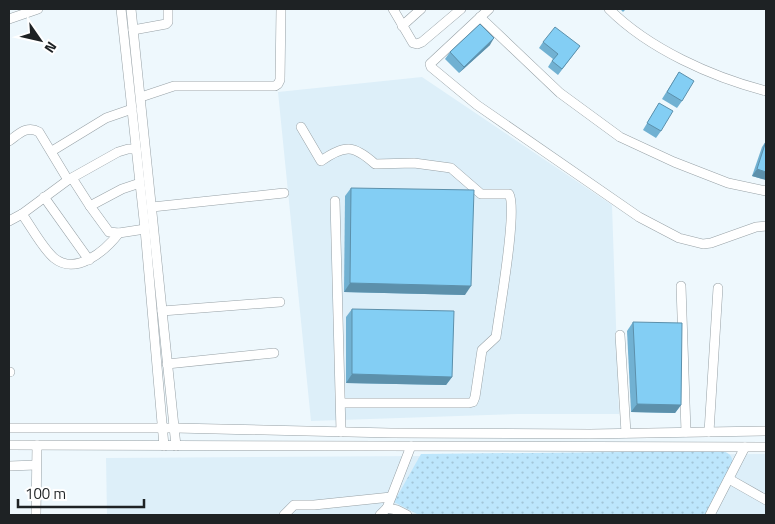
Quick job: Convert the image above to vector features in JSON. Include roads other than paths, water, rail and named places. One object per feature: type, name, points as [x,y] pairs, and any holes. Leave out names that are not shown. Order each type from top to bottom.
[{"type":"street","points":[[9,19],[38,9]]},
{"type":"street","points":[[121,9],[145,229],[164,446]]},
{"type":"street","points":[[131,9],[176,446]]},
{"type":"street","points":[[133,30],[166,24],[168,22],[168,9]]},
{"type":"street","points":[[141,97],[174,86],[275,86],[280,80],[281,9]]},
{"type":"street","points":[[393,9],[413,43],[417,44],[422,42],[460,9]]},
{"type":"street","points":[[402,26],[421,9]]},
{"type":"street","points":[[489,9],[430,64],[431,67],[477,105],[640,217],[679,238],[703,244],[711,243],[756,227],[766,226]]},
{"type":"street","points":[[609,9],[617,18],[667,53],[743,85],[766,91]]},
{"type":"street","points":[[480,17],[560,93],[620,137],[674,162],[728,183],[766,192]]},
{"type":"street","points":[[52,151],[106,118],[132,109]]},
{"type":"street","points":[[301,127],[322,161],[340,150],[348,149],[362,152],[376,164],[414,163],[451,168],[481,194],[509,194],[512,199],[512,220],[496,336],[482,350],[473,402],[341,404]]},
{"type":"street","points":[[9,141],[32,128],[42,135],[107,231],[119,233],[145,229]]},
{"type":"street","points":[[9,221],[22,214],[70,179],[118,152],[136,149]]},
{"type":"street","points":[[138,171],[148,168]]},
{"type":"street","points":[[90,206],[122,189],[140,184]]},
{"type":"street","points":[[152,207],[284,193]]},
{"type":"street","points":[[44,197],[88,260]]},
{"type":"street","points":[[335,201],[341,432]]},
{"type":"street","points":[[22,214],[52,257],[67,264],[81,264],[88,260],[112,242],[119,233]]},
{"type":"street","points":[[681,286],[686,432]]},
{"type":"street","points":[[709,432],[718,288]]},
{"type":"street","points":[[162,311],[280,302]]},
{"type":"street","points":[[620,335],[626,433]]},
{"type":"street","points":[[167,364],[274,353]]},
{"type":"street","points":[[9,428],[175,428],[549,434],[626,433],[659,428],[686,432],[766,431]]},
{"type":"street","points":[[549,434],[549,446]]},
{"type":"street","points":[[9,445],[766,447]]},
{"type":"street","points":[[36,445],[36,515]]},
{"type":"street","points":[[380,515],[387,508],[411,446]]},
{"type":"street","points":[[710,515],[745,447]]},
{"type":"street","points":[[9,466],[36,465]]},
{"type":"street","points":[[728,479],[766,500]]},
{"type":"street","points":[[284,515],[294,505],[314,505],[391,497]]},
{"type":"street","points":[[387,508],[407,515]]}]
